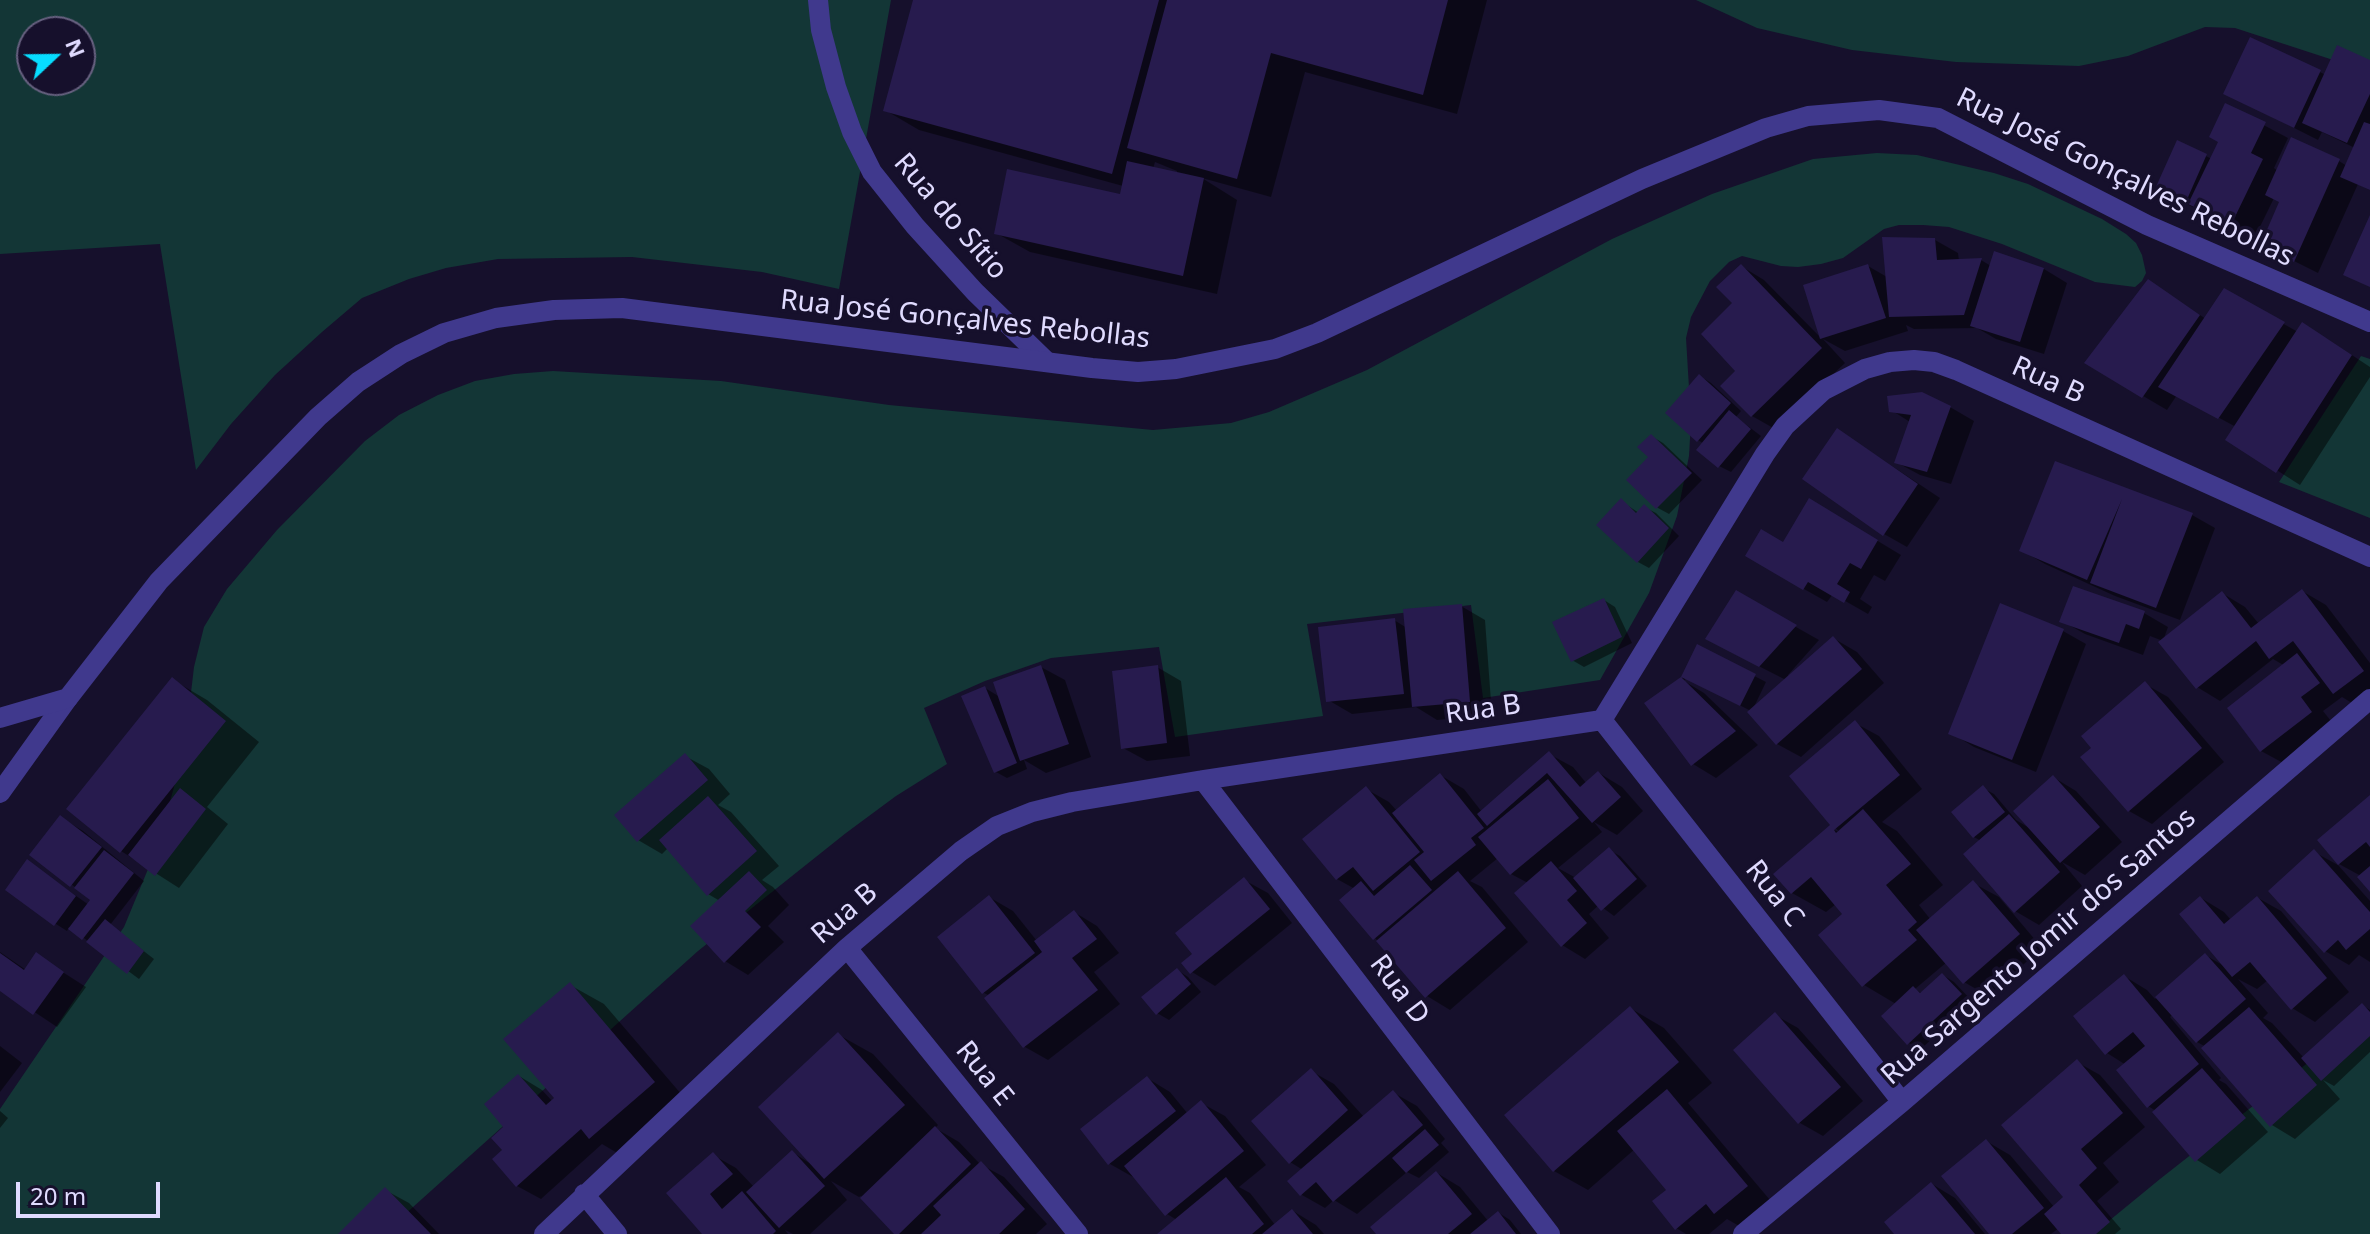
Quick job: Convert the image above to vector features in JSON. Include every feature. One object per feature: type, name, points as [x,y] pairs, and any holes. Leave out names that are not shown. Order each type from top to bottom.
[{"type":"street","name":"Rua do Sítio","points":[[818,0],[821,30],[836,87],[852,132],[872,172],[915,226],[975,292],[1046,361]]},
{"type":"street","name":"Rua José Gonçalves Rebollas","points":[[0,793],[68,698],[159,581],[318,417],[358,382],[401,354],[444,333],[496,318],[554,310],[622,308],[1138,372],[1176,369],[1275,349],[1353,318],[1642,179],[1723,145],[1808,116],[1879,110],[1938,118],[2147,225],[2370,322]]},
{"type":"street","name":"Rua B","points":[[544,1234],[847,948],[961,851],[997,826],[1032,812],[1072,802],[1602,720],[1765,454],[1785,426],[1824,390],[1844,378],[1890,362],[1934,362],[2370,557]]},
{"type":"street","points":[[0,718],[68,698]]},
{"type":"street","name":"Rua Sargento Jomir dos Santos","points":[[1743,1234],[1902,1102],[2370,699]]},
{"type":"street","name":"Rua C","points":[[1602,720],[1902,1102]]},
{"type":"street","name":"Rua D","points":[[1203,780],[1550,1234]]},
{"type":"street","name":"Rua E","points":[[847,948],[1078,1234]]},
{"type":"street","points":[[584,1194],[617,1234]]},
{"type":"green space","points":[[0,0],[891,0],[839,289],[762,272],[632,257],[498,259],[446,268],[362,298],[275,375],[231,424],[196,470],[160,244],[0,254]]},
{"type":"green space","points":[[1696,0],[2370,0],[2370,72],[2235,28],[2205,27],[2128,56],[2079,66],[1956,62],[1852,50],[1757,28]]},
{"type":"green space","points":[[1877,153],[1917,155],[2028,184],[2102,219],[2126,234],[2136,243],[2146,273],[2135,287],[2095,282],[2002,244],[1949,227],[1923,225],[1899,225],[1884,229],[1843,258],[1821,264],[1781,266],[1742,256],[1729,262],[1710,281],[1691,317],[1686,338],[1691,421],[1689,456],[1677,516],[1649,593],[1600,680],[1483,698],[1471,605],[1307,624],[1323,716],[1175,737],[1159,647],[1051,658],[985,681],[924,708],[947,764],[846,833],[698,951],[383,1234],[0,1234],[0,1109],[124,927],[158,845],[174,787],[188,718],[194,667],[204,627],[227,589],[277,530],[365,441],[399,415],[475,381],[553,371],[721,381],[889,405],[1153,430],[1231,423],[1269,412],[1367,370],[1612,239],[1712,194],[1813,159]]},
{"type":"green space","points":[[2361,356],[2370,359],[2370,518],[2279,482]]},
{"type":"green space","points":[[2370,1014],[2370,1234],[2093,1234],[2160,1179]]},
{"type":"building","points":[[913,0],[1159,0],[1112,174],[883,111]]},
{"type":"building","points":[[1167,0],[1448,0],[1423,95],[1271,53],[1237,179],[1127,148]]},
{"type":"building","points":[[2250,37],[2321,70],[2294,128],[2223,94]]},
{"type":"building","points":[[2337,45],[2370,60],[2370,94],[2347,143],[2302,123]]},
{"type":"building","points":[[2225,103],[2266,122],[2251,153],[2263,159],[2231,225],[2188,204],[2218,142],[2209,137]]},
{"type":"building","points":[[2364,122],[2370,124],[2370,190],[2340,177]]},
{"type":"building","points":[[2291,137],[2340,159],[2294,262],[2260,246],[2279,202],[2265,195]]},
{"type":"building","points":[[2177,140],[2207,154],[2185,204],[2155,189]]},
{"type":"building","points":[[1127,161],[1204,178],[1183,276],[994,234],[1007,169],[1120,194]]},
{"type":"building","points":[[2370,215],[2370,287],[2343,275]]},
{"type":"building","points":[[1882,237],[1935,238],[1937,260],[1982,258],[1964,315],[1889,317]]},
{"type":"building","points":[[1994,251],[2044,268],[2020,342],[1970,326]]},
{"type":"building","points":[[1741,264],[1822,348],[1751,417],[1720,386],[1735,371],[1701,334],[1732,303],[1716,287]]},
{"type":"building","points":[[1868,264],[1886,318],[1820,339],[1803,285]]},
{"type":"building","points":[[2148,279],[2200,315],[2142,398],[2084,363]]},
{"type":"building","points":[[2224,288],[2285,322],[2218,419],[2158,387]]},
{"type":"building","points":[[2302,322],[2352,355],[2276,473],[2225,440]]},
{"type":"building","points":[[1699,374],[1731,403],[1697,442],[1665,413]]},
{"type":"building","points":[[1922,392],[1951,406],[1927,472],[1894,463],[1911,415],[1889,412],[1887,396]]},
{"type":"building","points":[[1729,410],[1751,429],[1718,468],[1696,450]]},
{"type":"building","points":[[1837,428],[1918,484],[1883,536],[1802,479]]},
{"type":"building","points":[[1651,434],[1692,473],[1656,509],[1626,480],[1648,457],[1637,447]]},
{"type":"building","points":[[2055,461],[2193,513],[2156,608],[2090,583],[2122,499],[2087,580],[2019,551]]},
{"type":"building","points":[[1621,498],[1636,513],[1644,504],[1669,528],[1637,563],[1596,525]]},
{"type":"building","points":[[1809,498],[1878,540],[1861,569],[1850,563],[1837,584],[1850,592],[1844,603],[1808,582],[1803,590],[1745,556],[1761,529],[1783,542]]},
{"type":"building","points":[[2073,586],[2145,611],[2139,629],[2126,624],[2119,643],[2059,622]]},
{"type":"building","points":[[2302,589],[2364,671],[2333,694],[2293,641],[2269,659],[2256,641],[2196,689],[2158,642],[2222,591],[2251,628]]},
{"type":"building","points":[[1736,590],[1797,625],[1759,667],[1705,639]]},
{"type":"building","points":[[1604,598],[1622,637],[1571,662],[1552,622]]},
{"type":"building","points":[[2000,603],[2064,629],[2012,760],[1948,734]]},
{"type":"building","points":[[1462,604],[1470,702],[1412,707],[1403,609]]},
{"type":"building","points":[[1395,618],[1404,694],[1326,702],[1318,627]]},
{"type":"building","points":[[1833,636],[1862,669],[1776,745],[1747,712]]},
{"type":"building","points":[[1697,644],[1756,674],[1740,706],[1681,677]]},
{"type":"building","points":[[2297,653],[2320,683],[2301,697],[2312,712],[2260,752],[2227,708]]},
{"type":"building","points":[[1041,665],[1069,744],[1020,761],[993,682]]},
{"type":"building","points":[[1158,665],[1167,743],[1121,749],[1112,671]]},
{"type":"building","points":[[172,677],[226,721],[120,853],[66,809]]},
{"type":"building","points":[[1681,677],[1736,731],[1691,766],[1644,703]]},
{"type":"building","points":[[2145,681],[2202,748],[2128,812],[2080,757],[2091,748],[2081,736]]},
{"type":"building","points":[[985,686],[1017,763],[994,773],[961,696]]},
{"type":"building","points":[[1855,720],[1900,775],[1834,830],[1836,833],[1863,809],[1911,864],[1886,885],[1917,922],[1908,930],[1917,940],[1862,987],[1818,935],[1842,914],[1811,877],[1791,894],[1773,874],[1830,825],[1789,776]]},
{"type":"building","points":[[1549,751],[1580,787],[1598,771],[1621,797],[1592,823],[1547,773],[1487,826],[1477,814]]},
{"type":"building","points":[[685,753],[708,780],[637,842],[614,815]]},
{"type":"building","points":[[1440,773],[1484,828],[1471,838],[1476,845],[1431,881],[1414,860],[1424,852],[1392,813]]},
{"type":"building","points":[[2053,775],[2100,827],[2060,863],[2013,811]]},
{"type":"building","points":[[1548,779],[1579,818],[1510,875],[1478,837]]},
{"type":"building","points":[[1983,785],[2005,812],[1973,838],[1951,812]]},
{"type":"building","points":[[1366,786],[1420,852],[1373,891],[1353,867],[1336,880],[1302,839]]},
{"type":"building","points":[[180,788],[206,809],[155,876],[128,855]]},
{"type":"building","points":[[2370,795],[2370,847],[2366,842],[2338,865],[2317,840]]},
{"type":"building","points":[[708,796],[757,851],[707,896],[659,840]]},
{"type":"building","points":[[2009,814],[2060,872],[2014,913],[1963,854]]},
{"type":"building","points":[[60,815],[102,847],[70,887],[29,855]]},
{"type":"building","points":[[1609,847],[1637,879],[1601,911],[1573,878]]},
{"type":"building","points":[[2314,849],[2370,912],[2370,929],[2346,950],[2338,940],[2324,953],[2268,891]]},
{"type":"building","points":[[104,850],[134,873],[82,940],[68,929],[90,900],[74,888]]},
{"type":"building","points":[[27,859],[76,896],[54,926],[5,890]]},
{"type":"building","points":[[1551,861],[1577,891],[1567,900],[1587,923],[1561,947],[1514,893]]},
{"type":"building","points":[[1410,865],[1432,890],[1373,940],[1339,900],[1361,881],[1374,896]]},
{"type":"building","points":[[2370,866],[2370,892],[2357,877]]},
{"type":"building","points":[[749,871],[767,890],[745,911],[761,927],[724,963],[690,926]]},
{"type":"building","points":[[1458,871],[1506,928],[1425,998],[1376,941]]},
{"type":"building","points":[[1244,877],[1270,909],[1190,974],[1181,963],[1192,954],[1175,933]]},
{"type":"building","points":[[1973,880],[2020,934],[1963,984],[1916,930]]},
{"type":"building","points":[[989,895],[1035,953],[982,994],[937,937]]},
{"type":"building","points":[[2200,896],[2224,924],[2257,896],[2327,978],[2291,1010],[2250,962],[2232,977],[2179,914]]},
{"type":"building","points":[[1074,910],[1097,939],[1072,958],[1098,990],[1023,1048],[984,998],[1042,952],[1034,941]]},
{"type":"building","points":[[105,919],[144,951],[127,974],[86,942]]},
{"type":"building","points":[[36,952],[64,972],[33,1015],[0,991],[0,953],[24,970]]},
{"type":"building","points":[[2205,953],[2246,999],[2196,1043],[2155,997]]},
{"type":"building","points":[[1177,968],[1191,984],[1156,1015],[1141,997]]},
{"type":"building","points":[[1942,973],[1962,994],[1907,1045],[1881,1016],[1913,986],[1920,993]]},
{"type":"building","points":[[2124,974],[2199,1064],[2147,1108],[2116,1070],[2145,1046],[2133,1032],[2105,1055],[2073,1016]]},
{"type":"building","points":[[570,982],[655,1082],[589,1139],[581,1129],[516,1187],[492,1159],[502,1150],[491,1138],[503,1127],[484,1104],[518,1074],[546,1105],[554,1098],[503,1039]]},
{"type":"building","points":[[2362,1003],[2370,1012],[2370,1036],[2321,1081],[2301,1058]]},
{"type":"building","points":[[1630,1006],[1679,1062],[1553,1172],[1504,1115]]},
{"type":"building","points":[[2249,1007],[2317,1085],[2270,1127],[2201,1048]]},
{"type":"building","points":[[1775,1012],[1841,1087],[1798,1124],[1733,1050]]},
{"type":"building","points":[[838,1032],[905,1105],[824,1179],[758,1107]]},
{"type":"building","points":[[2077,1059],[2123,1113],[2081,1149],[2097,1168],[2079,1185],[2110,1222],[2096,1234],[2061,1234],[2044,1214],[2063,1197],[2001,1125]]},
{"type":"building","points":[[1311,1068],[1348,1110],[1289,1164],[1251,1121]]},
{"type":"building","points":[[2202,1068],[2246,1118],[2195,1162],[2152,1112]]},
{"type":"building","points":[[1147,1076],[1176,1111],[1108,1165],[1080,1129]]},
{"type":"building","points":[[1667,1089],[1748,1186],[1714,1214],[1706,1204],[1675,1230],[1652,1201],[1666,1190],[1617,1131]]},
{"type":"building","points":[[1393,1090],[1423,1125],[1333,1202],[1316,1182],[1300,1196],[1287,1181]]},
{"type":"building","points":[[1201,1100],[1244,1151],[1165,1216],[1124,1166]]},
{"type":"building","points":[[935,1126],[971,1164],[899,1234],[894,1234],[860,1198]]},
{"type":"building","points":[[1425,1129],[1439,1145],[1406,1173],[1392,1158]]},
{"type":"building","points":[[1986,1139],[2044,1208],[2012,1234],[1989,1234],[1941,1176]]},
{"type":"building","points":[[792,1150],[825,1186],[779,1228],[746,1192]]},
{"type":"building","points":[[713,1152],[733,1174],[710,1194],[722,1209],[742,1191],[776,1231],[773,1234],[702,1234],[666,1193]]},
{"type":"building","points":[[981,1161],[1025,1209],[999,1234],[921,1234],[941,1215],[933,1206]]},
{"type":"building","points":[[1436,1171],[1472,1214],[1448,1234],[1376,1234],[1370,1227]]},
{"type":"building","points":[[1226,1177],[1264,1224],[1252,1234],[1157,1234]]},
{"type":"building","points":[[1931,1182],[1975,1234],[1894,1234],[1884,1222]]},
{"type":"building","points":[[385,1187],[431,1234],[338,1234]]},
{"type":"building","points":[[1292,1209],[1313,1234],[1262,1234]]},
{"type":"building","points":[[1498,1211],[1516,1234],[1470,1234]]}]
